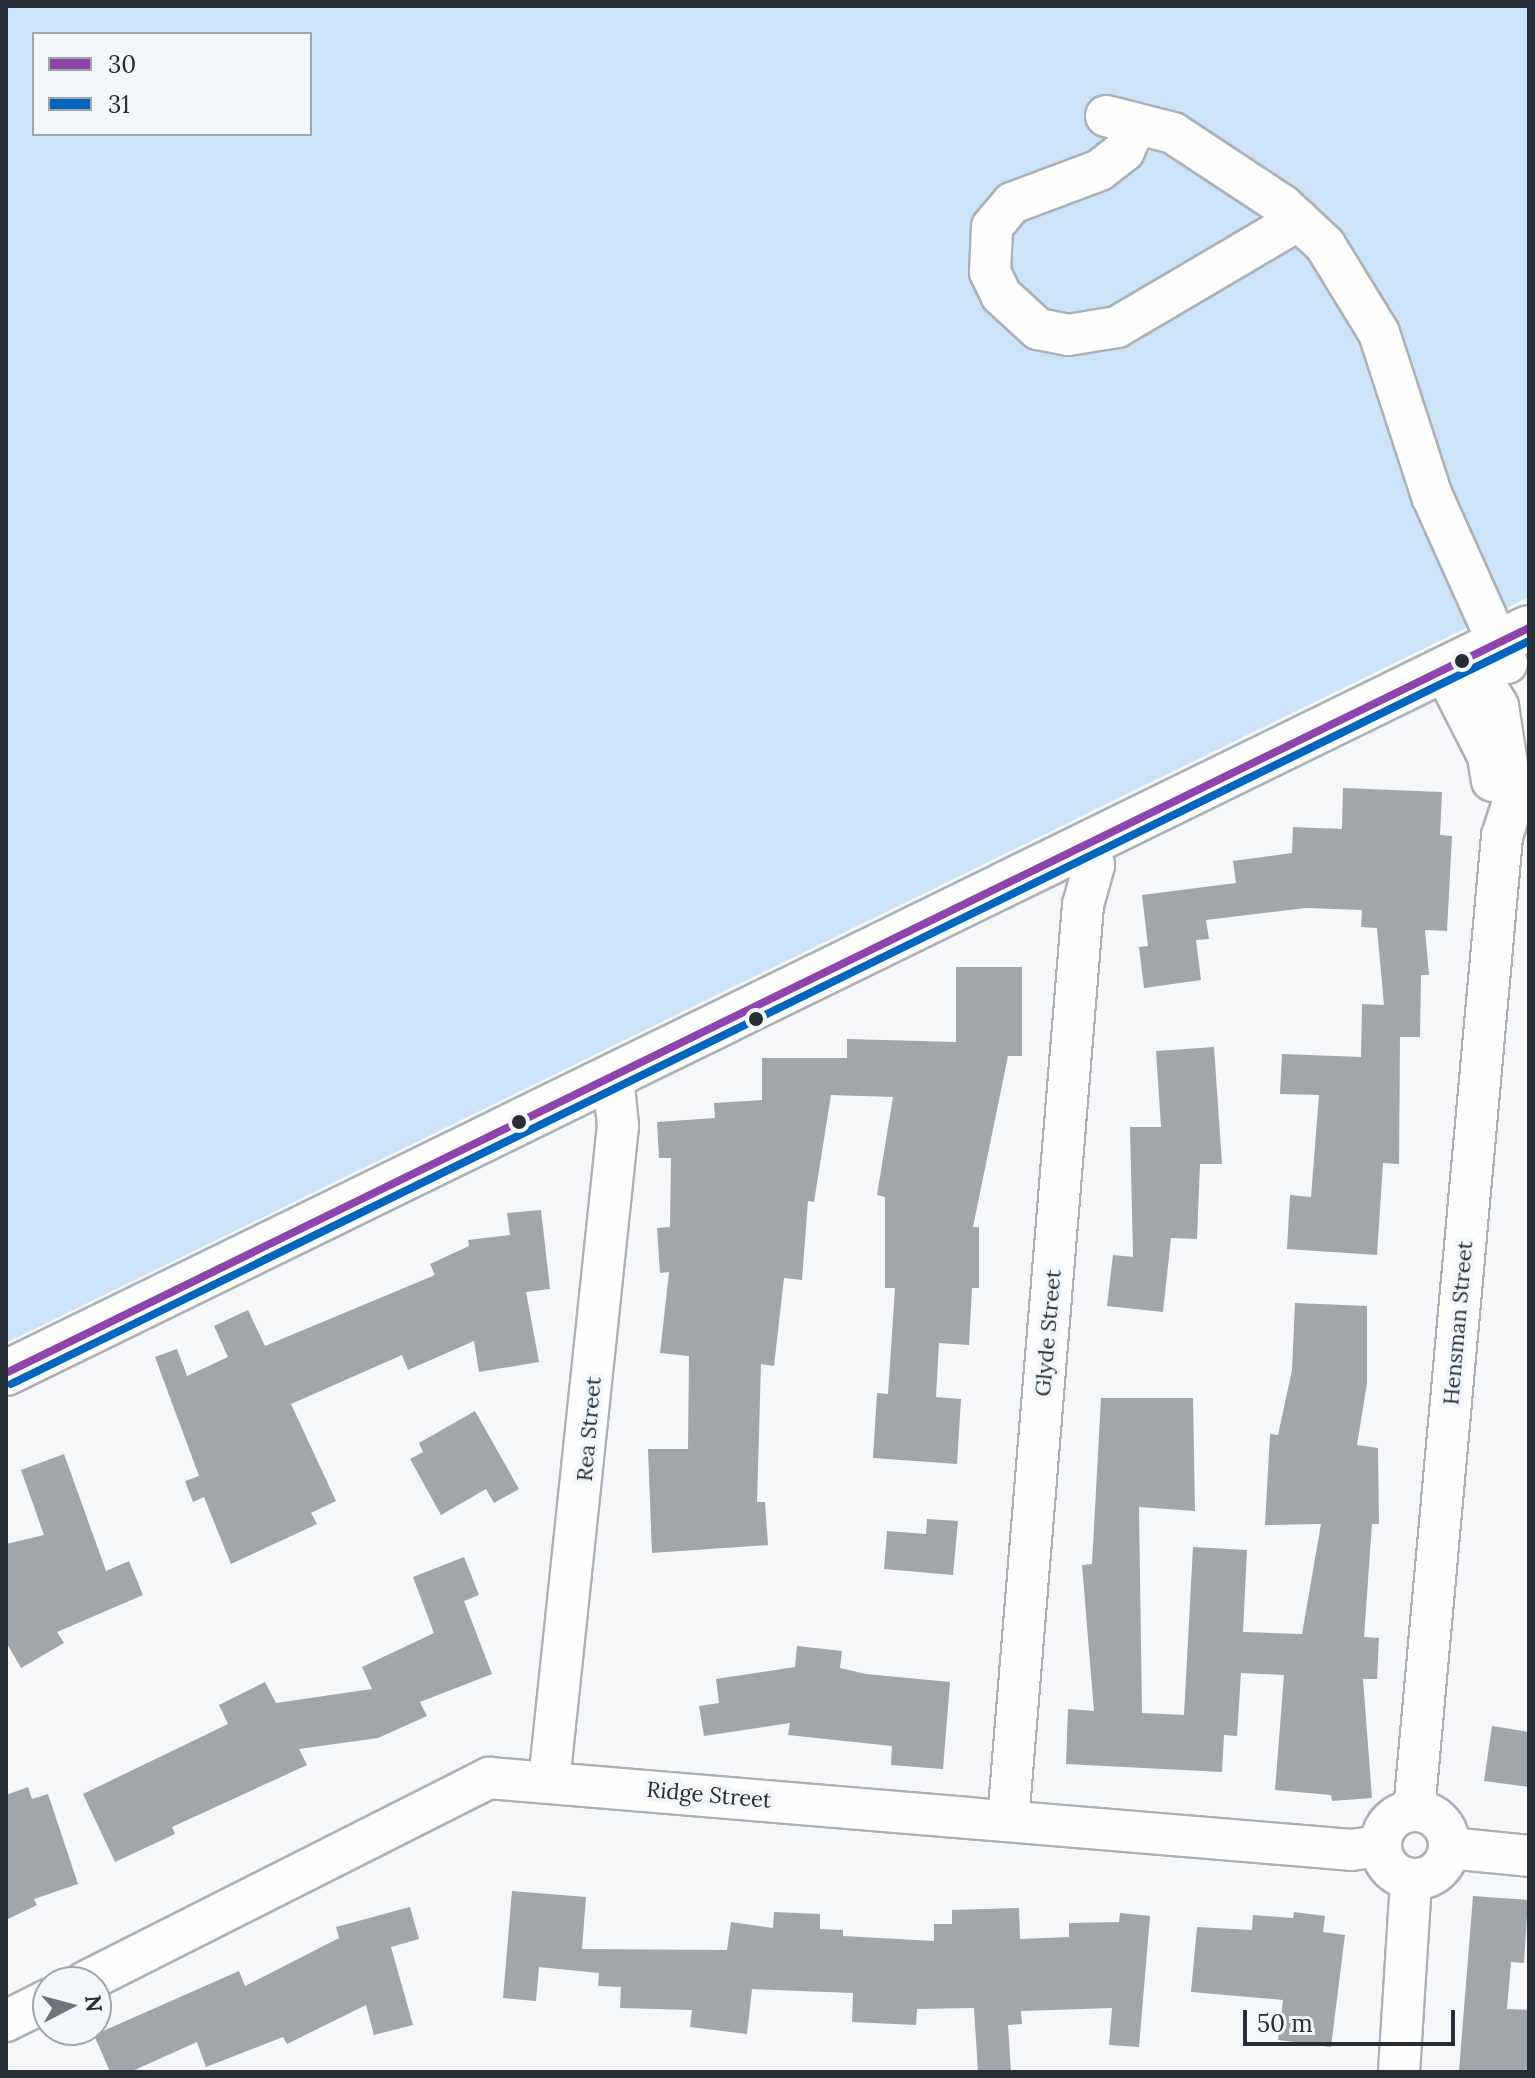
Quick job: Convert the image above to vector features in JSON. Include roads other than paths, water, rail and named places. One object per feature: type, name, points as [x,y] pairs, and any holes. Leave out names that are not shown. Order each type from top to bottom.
[{"type":"main road","points":[[6,1373],[614,1087],[1488,660]]},
{"type":"main road","points":[[6,1394],[614,1087]]},
{"type":"street","name":"Hensman Street","points":[[1299,220],[1117,327],[1068,335],[1038,329],[1010,305],[990,272],[992,227],[1012,203],[1100,170],[1124,151],[1121,120],[1196,147],[1299,220],[1334,257],[1379,333],[1488,660],[1510,750],[1513,803],[1502,836],[1414,1811]]},
{"type":"street","name":"Glyde Street","points":[[1008,1821],[1083,905],[1091,856]]},
{"type":"street","name":"Rea Street","points":[[549,1782],[568,1653],[614,1087]]},
{"type":"street","name":"Ridge Street","points":[[112,1968],[470,1782],[549,1782],[1008,1821],[1380,1846]]},
{"type":"street","points":[[1414,1811],[1446,1830],[1449,1848],[1439,1870],[1411,1880],[1385,1863],[1380,1846],[1386,1826],[1414,1811]]},
{"type":"street","points":[[1449,1848],[1529,1856]]},
{"type":"street","points":[[1399,2072],[1411,1880]]},
{"type":"street","points":[[6,2021],[32,2008]]}]
